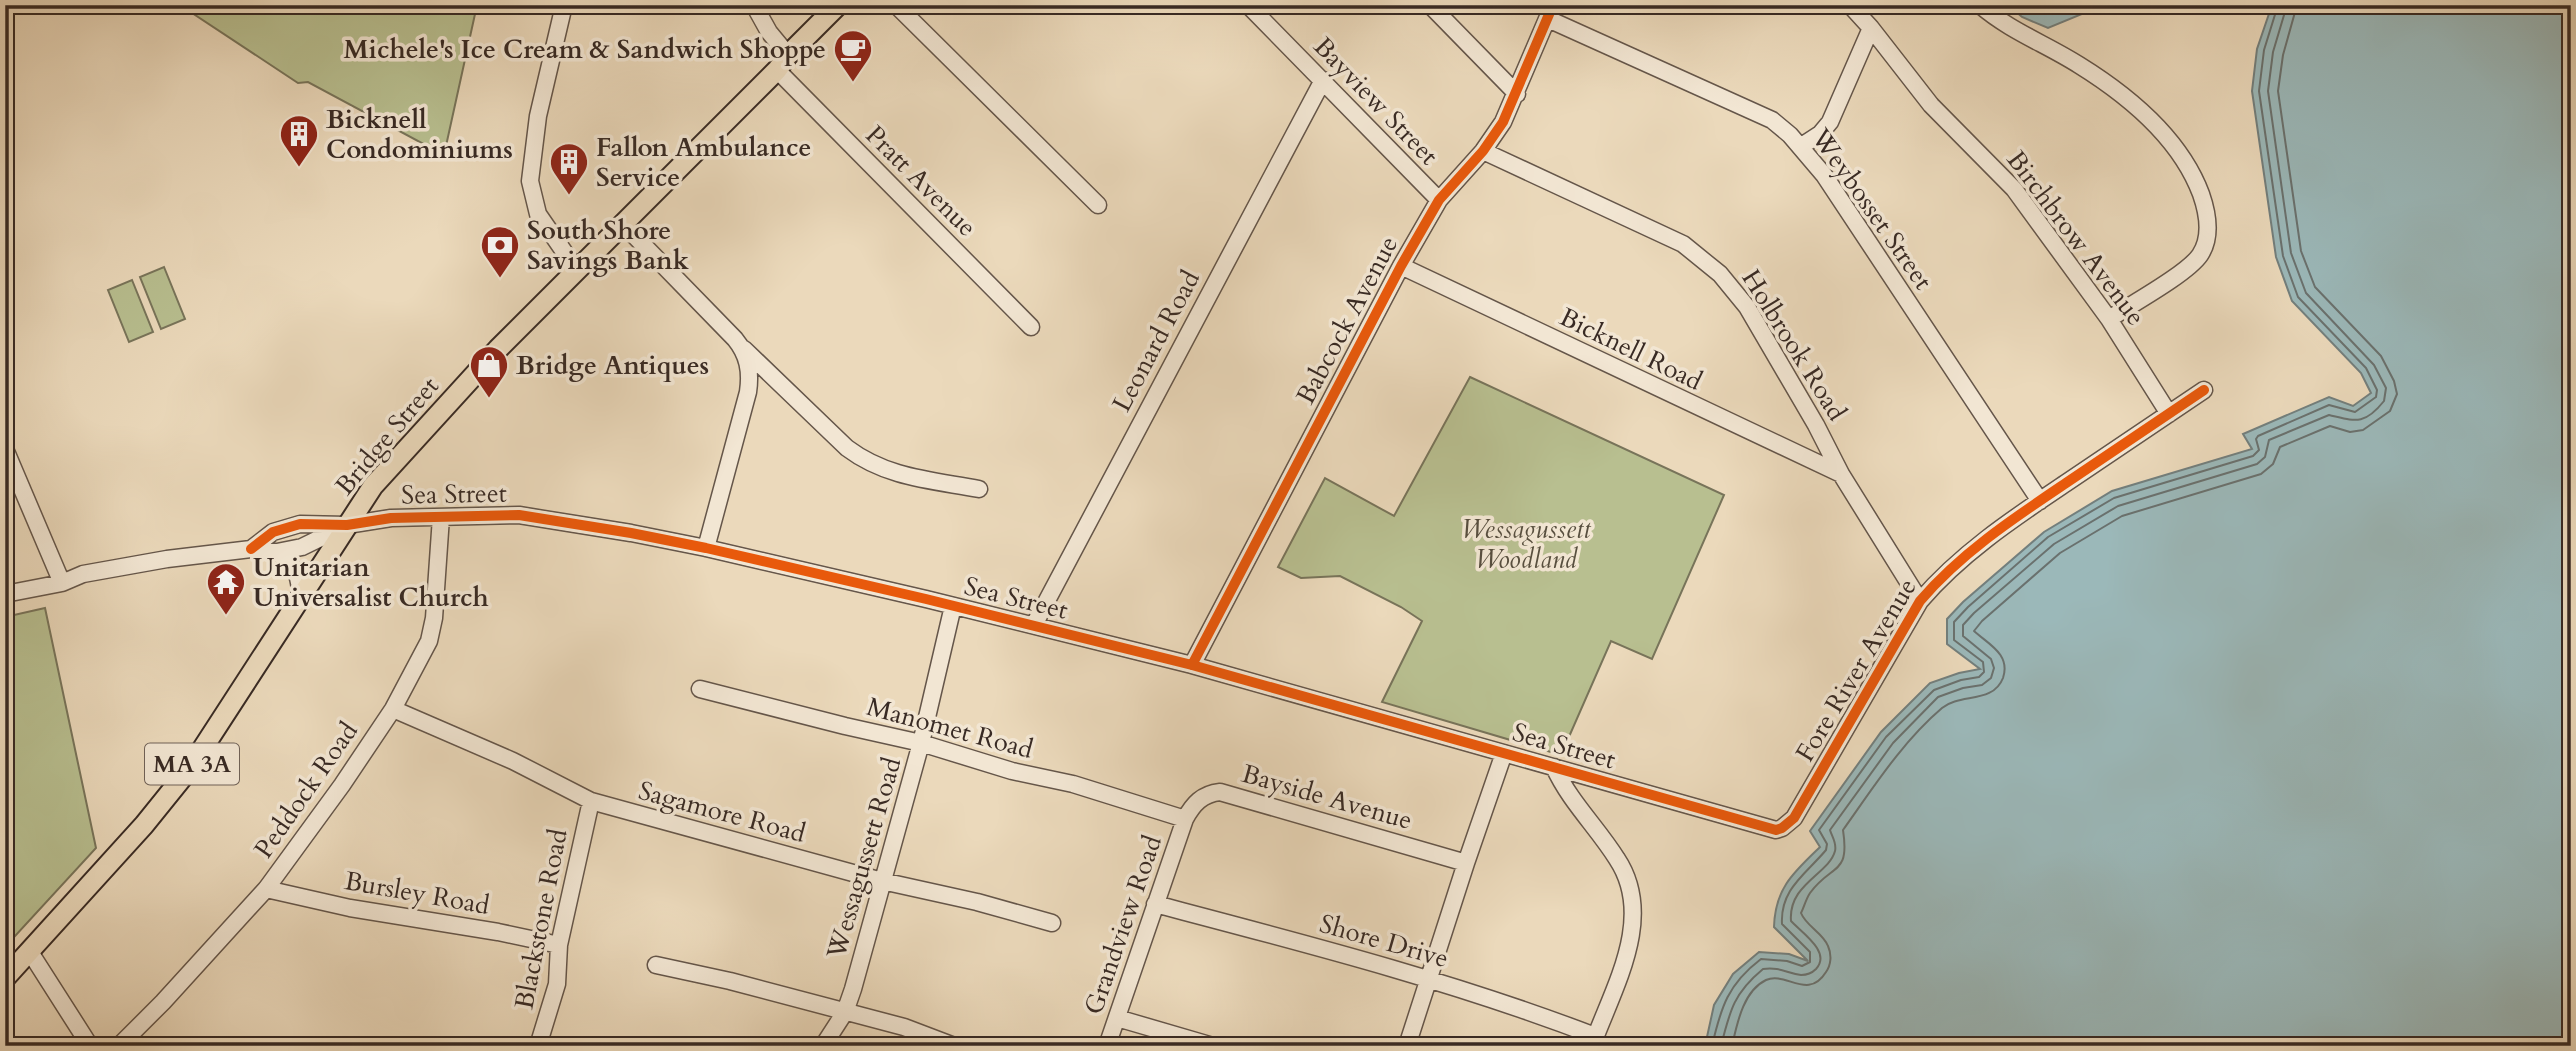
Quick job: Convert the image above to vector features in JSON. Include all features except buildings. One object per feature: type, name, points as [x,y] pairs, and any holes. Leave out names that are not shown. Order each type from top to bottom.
[{"type":"main road","name":"Bridge Street","points":[[5,978],[144,825],[190,768],[373,486],[485,363],[838,5]]},
{"type":"street","points":[[564,5],[538,116],[530,181],[538,214],[576,269]]},
{"type":"street","name":"Pratt Avenue","points":[[754,5],[782,63],[1031,327]]},
{"type":"street","points":[[896,5],[1098,205]]},
{"type":"street","name":"Bayview Street","points":[[1248,5],[1439,200]]},
{"type":"street","points":[[1430,5],[1517,94]]},
{"type":"street","name":"Birchbrow Avenue","points":[[1850,5],[1931,105],[2014,189],[2109,319],[2169,414]]},
{"type":"street","points":[[1980,5],[2016,32],[2078,65],[2112,87],[2165,135],[2184,159],[2197,183],[2208,223],[2206,240],[2200,254],[2189,267],[2109,319]]},
{"type":"street","name":"Babcock Avenue","points":[[1192,665],[1401,266],[1439,200],[1483,150],[1503,122],[1550,12]]},
{"type":"street","name":"Weybosset Street","points":[[1550,12],[1772,120],[1800,147],[1824,175],[2040,501]]},
{"type":"street","points":[[1800,147],[1820,134],[1830,122],[1871,28]]},
{"type":"street","name":"Leonard Road","points":[[1034,625],[1323,80]]},
{"type":"street","name":"Holbrook Road","points":[[1483,150],[1684,244],[1706,260],[1747,307],[1816,425],[1841,474],[1920,601]]},
{"type":"street","points":[[622,223],[740,345],[862,460],[889,472],[979,489]]},
{"type":"street","name":"Bicknell Road","points":[[1401,266],[1841,474]]},
{"type":"street","points":[[706,548],[748,392],[750,375],[740,345]]},
{"type":"street","name":"Fore River Avenue","points":[[1761,827],[1776,830],[1794,818],[1920,601],[1961,558],[2204,390]]},
{"type":"street","points":[[5,449],[62,583]]},
{"type":"street","name":"Sea Street","points":[[251,549],[273,532],[300,524],[347,525],[391,518],[519,515],[706,548],[1192,665],[1761,827]]},
{"type":"street","name":"Peddock Road","points":[[119,1046],[266,889],[342,785],[393,709],[429,641],[435,618],[441,517]]},
{"type":"street","name":"Sea Street","points":[[5,594],[62,583],[83,574],[149,562],[251,549],[276,552],[302,547],[347,525]]},
{"type":"street","points":[[276,552],[287,559],[297,573],[300,602]]},
{"type":"street","name":"Wessagussett Road","points":[[823,1046],[845,1012],[921,743],[953,606]]},
{"type":"street","name":"Manomet Road","points":[[700,689],[921,743],[1013,771],[1073,784],[1185,819]]},
{"type":"street","name":"Sagamore Road","points":[[393,709],[513,761],[591,801],[881,881],[977,902],[1052,923]]},
{"type":"street","points":[[1407,1046],[1504,753]]},
{"type":"street","points":[[1554,767],[1571,799],[1617,858],[1627,876],[1633,898],[1634,917],[1630,945],[1593,1041]]},
{"type":"street","name":"Bayside Avenue","points":[[1185,819],[1199,799],[1208,793],[1220,792],[1466,863]]},
{"type":"street","name":"Blackstone Road","points":[[538,1046],[557,984],[559,945],[591,801]]},
{"type":"street","name":"Grandview Road","points":[[1107,1046],[1185,819]]},
{"type":"street","name":"Bursley Road","points":[[266,889],[350,908],[498,932],[559,945]]},
{"type":"street","name":"Shore Drive","points":[[1155,904],[1429,979],[1541,1016],[1593,1041]]},
{"type":"street","points":[[30,951],[90,1046]]},
{"type":"street","points":[[656,965],[730,981],[914,1030],[954,1046]]},
{"type":"street","points":[[1117,1018],[1213,1046]]},
{"type":"green space","points":[[180,5],[477,5],[444,155],[308,82],[298,83]]},
{"type":"green space","points":[[164,267],[185,319],[161,329],[140,277]]},
{"type":"green space","points":[[132,280],[153,332],[129,342],[108,290]]},
{"type":"green space","name":"Wessagussett Woodland","points":[[1470,377],[1724,495],[1652,659],[1611,641],[1561,755],[1382,702],[1422,621],[1401,607],[1340,576],[1301,578],[1278,567],[1325,478],[1394,516]]},
{"type":"green space","points":[[45,608],[96,848],[5,947],[5,617]]},
{"type":"water","points":[[2008,5],[2089,5],[2082,14],[2048,28],[2022,17]]},
{"type":"water","points":[[2272,5],[2571,5],[2571,1046],[1705,1046],[1714,1005],[1733,974],[1759,952],[1789,954],[1808,961],[1774,927],[1778,902],[1794,873],[1820,847],[1810,831],[1881,732],[1930,683],[1980,669],[1947,644],[1947,619],[1963,602],[2044,532],[2112,491],[2252,449],[2243,434],[2329,397],[2353,406],[2371,393],[2361,373],[2292,301],[2276,257],[2252,91],[2257,49]]},
{"type":"cycle path","points":[[1192,665],[1401,266],[1439,200],[1483,151],[1503,122],[1553,5]]},
{"type":"cycle path","points":[[251,549],[273,532],[300,524],[347,525],[391,518],[519,515],[631,533],[926,599],[1192,665],[1776,830],[1794,818],[1920,601],[1936,584],[2008,523],[2204,390]]},
{"type":"place","name":"Michele's Ice Cream & Sandwich Shoppe","points":[[853,83]]},
{"type":"place","name":"Bicknell Condominiums","points":[[299,168]]},
{"type":"place","name":"Fallon Ambulance Service","points":[[569,196]]},
{"type":"place","name":"South Shore Savings Bank","points":[[500,279]]},
{"type":"place","name":"Bridge Antiques","points":[[489,399]]},
{"type":"place","name":"Unitarian Universalist Church","points":[[226,616]]}]
